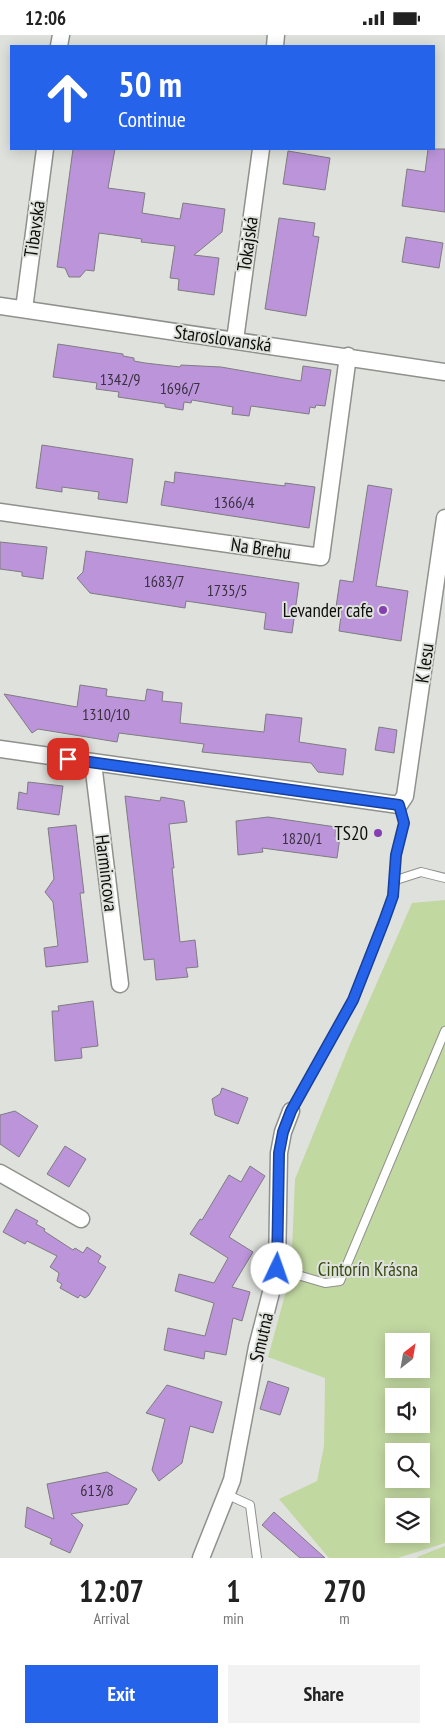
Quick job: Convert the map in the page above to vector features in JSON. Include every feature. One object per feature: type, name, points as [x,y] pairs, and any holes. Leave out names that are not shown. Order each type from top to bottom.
[{"type":"street","name":"Tibavská","points":[[24,309],[45,150]]},
{"type":"street","name":"Tokajská","points":[[235,340],[261,150]]},
{"type":"street","name":"Staroslovanská","points":[[0,306],[348,356],[445,372]]},
{"type":"street","name":"Na Brehu","points":[[0,512],[321,557],[348,356]]},
{"type":"street","name":"K lesu","points":[[399,805],[405,796],[444,529]]},
{"type":"street","points":[[0,749],[399,805]]},
{"type":"street","name":"Harmincova","points":[[93,763],[120,984]]},
{"type":"street","name":"Smutná","points":[[201,1558],[228,1495],[257,1347],[277,1269],[279,1153],[291,1111]]},
{"type":"street","points":[[0,1173],[81,1219]]},
{"type":"lane","points":[[291,1111],[353,1000],[384,921],[396,880],[396,855],[404,823],[399,805]]},
{"type":"lane","points":[[396,880],[421,872],[445,878]]},
{"type":"lane","points":[[277,1269],[325,1283],[340,1281],[445,1031]]},
{"type":"lane","points":[[228,1495],[250,1505],[257,1558]]},
{"type":"green space","name":"Cintorín Krásna","points":[[445,900],[445,1543],[398,1558],[329,1558],[279,1499],[317,1481],[324,1446],[325,1378],[268,1357],[291,1273],[295,1179],[350,1044],[412,903]]},
{"type":"green space","points":[[445,1546],[445,1558],[417,1558],[417,1557]]},
{"type":"building","points":[[445,149],[445,212],[402,206],[407,169],[425,172],[428,150]]},
{"type":"building","points":[[73,150],[115,150],[108,188],[145,193],[142,213],[180,219],[183,203],[225,209],[222,232],[194,255],[219,258],[214,295],[178,290],[179,279],[170,278],[175,246],[141,242],[142,239],[99,233],[94,271],[86,270],[80,277],[69,277],[65,268],[57,267]]},
{"type":"building","points":[[288,151],[330,158],[325,190],[283,184]]},
{"type":"building","points":[[279,218],[315,223],[313,236],[319,237],[306,316],[265,309]]},
{"type":"building","points":[[406,237],[443,243],[439,268],[402,262]]},
{"type":"building","points":[[58,344],[123,354],[123,356],[134,358],[134,361],[145,363],[180,367],[181,365],[221,367],[301,381],[303,366],[331,370],[325,406],[316,405],[315,408],[310,407],[309,414],[251,406],[249,416],[232,414],[233,407],[192,400],[191,403],[184,402],[183,410],[165,407],[165,404],[118,397],[119,392],[96,389],[97,383],[53,377]]},
{"type":"building","points":[[42,445],[133,459],[127,503],[98,499],[99,492],[62,487],[62,492],[36,488]]},
{"type":"building","points":[[175,472],[285,486],[285,483],[315,487],[309,528],[161,505],[165,481],[174,483]]},
{"type":"building","points":[[368,485],[392,489],[376,586],[408,591],[401,641],[339,631],[342,608],[336,607],[340,580],[353,582]]},
{"type":"building","points":[[0,542],[47,547],[43,579],[22,576],[22,572],[0,569]]},
{"type":"building","points":[[86,551],[299,583],[292,633],[264,629],[266,613],[186,601],[185,608],[90,593],[77,578],[83,572]]},
{"type":"building","points":[[80,685],[107,689],[106,696],[145,701],[147,689],[163,692],[162,701],[182,703],[180,723],[264,732],[266,714],[302,718],[299,742],[346,749],[343,775],[318,772],[311,763],[202,752],[204,744],[119,733],[117,742],[38,729],[32,733],[4,694],[77,707]]},
{"type":"building","points":[[379,727],[397,730],[394,753],[375,750]]},
{"type":"building","points":[[28,782],[63,786],[59,815],[17,809],[19,792],[27,794]]},
{"type":"building","points":[[125,796],[160,801],[161,797],[184,801],[187,822],[169,824],[180,942],[195,940],[198,967],[186,968],[188,977],[156,980],[154,959],[144,960]]},
{"type":"building","points":[[268,817],[336,827],[335,836],[340,837],[337,858],[262,848],[263,852],[238,855],[236,821]]},
{"type":"building","points":[[76,825],[84,893],[80,893],[88,962],[46,967],[44,948],[58,946],[53,902],[45,892],[54,879],[48,828]]},
{"type":"building","points":[[93,1001],[98,1046],[81,1048],[82,1058],[55,1061],[52,1011],[59,1011],[58,1006]]},
{"type":"building","points":[[222,1088],[248,1098],[238,1124],[215,1115],[212,1099],[220,1094]]},
{"type":"building","points":[[15,1111],[38,1126],[19,1157],[0,1144],[0,1115]]},
{"type":"building","points":[[65,1146],[86,1159],[69,1187],[47,1174]]},
{"type":"building","points":[[250,1166],[265,1176],[229,1237],[253,1252],[232,1287],[250,1292],[242,1321],[233,1318],[226,1355],[205,1351],[204,1359],[164,1350],[168,1328],[205,1336],[214,1303],[175,1291],[179,1274],[214,1283],[228,1258],[190,1234],[200,1219],[202,1220],[229,1175],[241,1182]]},
{"type":"building","points":[[16,1209],[38,1221],[36,1224],[45,1229],[44,1231],[73,1250],[75,1248],[83,1253],[87,1247],[101,1256],[98,1262],[106,1267],[89,1295],[85,1298],[80,1295],[78,1298],[60,1288],[62,1284],[57,1281],[59,1273],[50,1267],[57,1256],[27,1241],[25,1244],[3,1232]]},
{"type":"building","points":[[268,1381],[289,1388],[280,1415],[260,1409]]},
{"type":"building","points":[[167,1385],[222,1402],[213,1433],[190,1426],[182,1463],[159,1481],[152,1470],[165,1419],[146,1413]]},
{"type":"building","points":[[107,1472],[137,1489],[128,1504],[71,1514],[83,1525],[70,1553],[50,1544],[52,1539],[25,1527],[27,1507],[54,1519],[47,1484]]},
{"type":"building","points":[[274,1512],[325,1558],[300,1558],[262,1525]]},
{"type":"place","name":"Levander cafe","points":[[383,610]]},
{"type":"place","name":"TS20","points":[[378,833]]},
{"type":"route","points":[[68,759],[399,805],[404,823],[396,855],[396,880],[393,896],[353,1000],[291,1111],[283,1132],[279,1153],[277,1269]]}]
